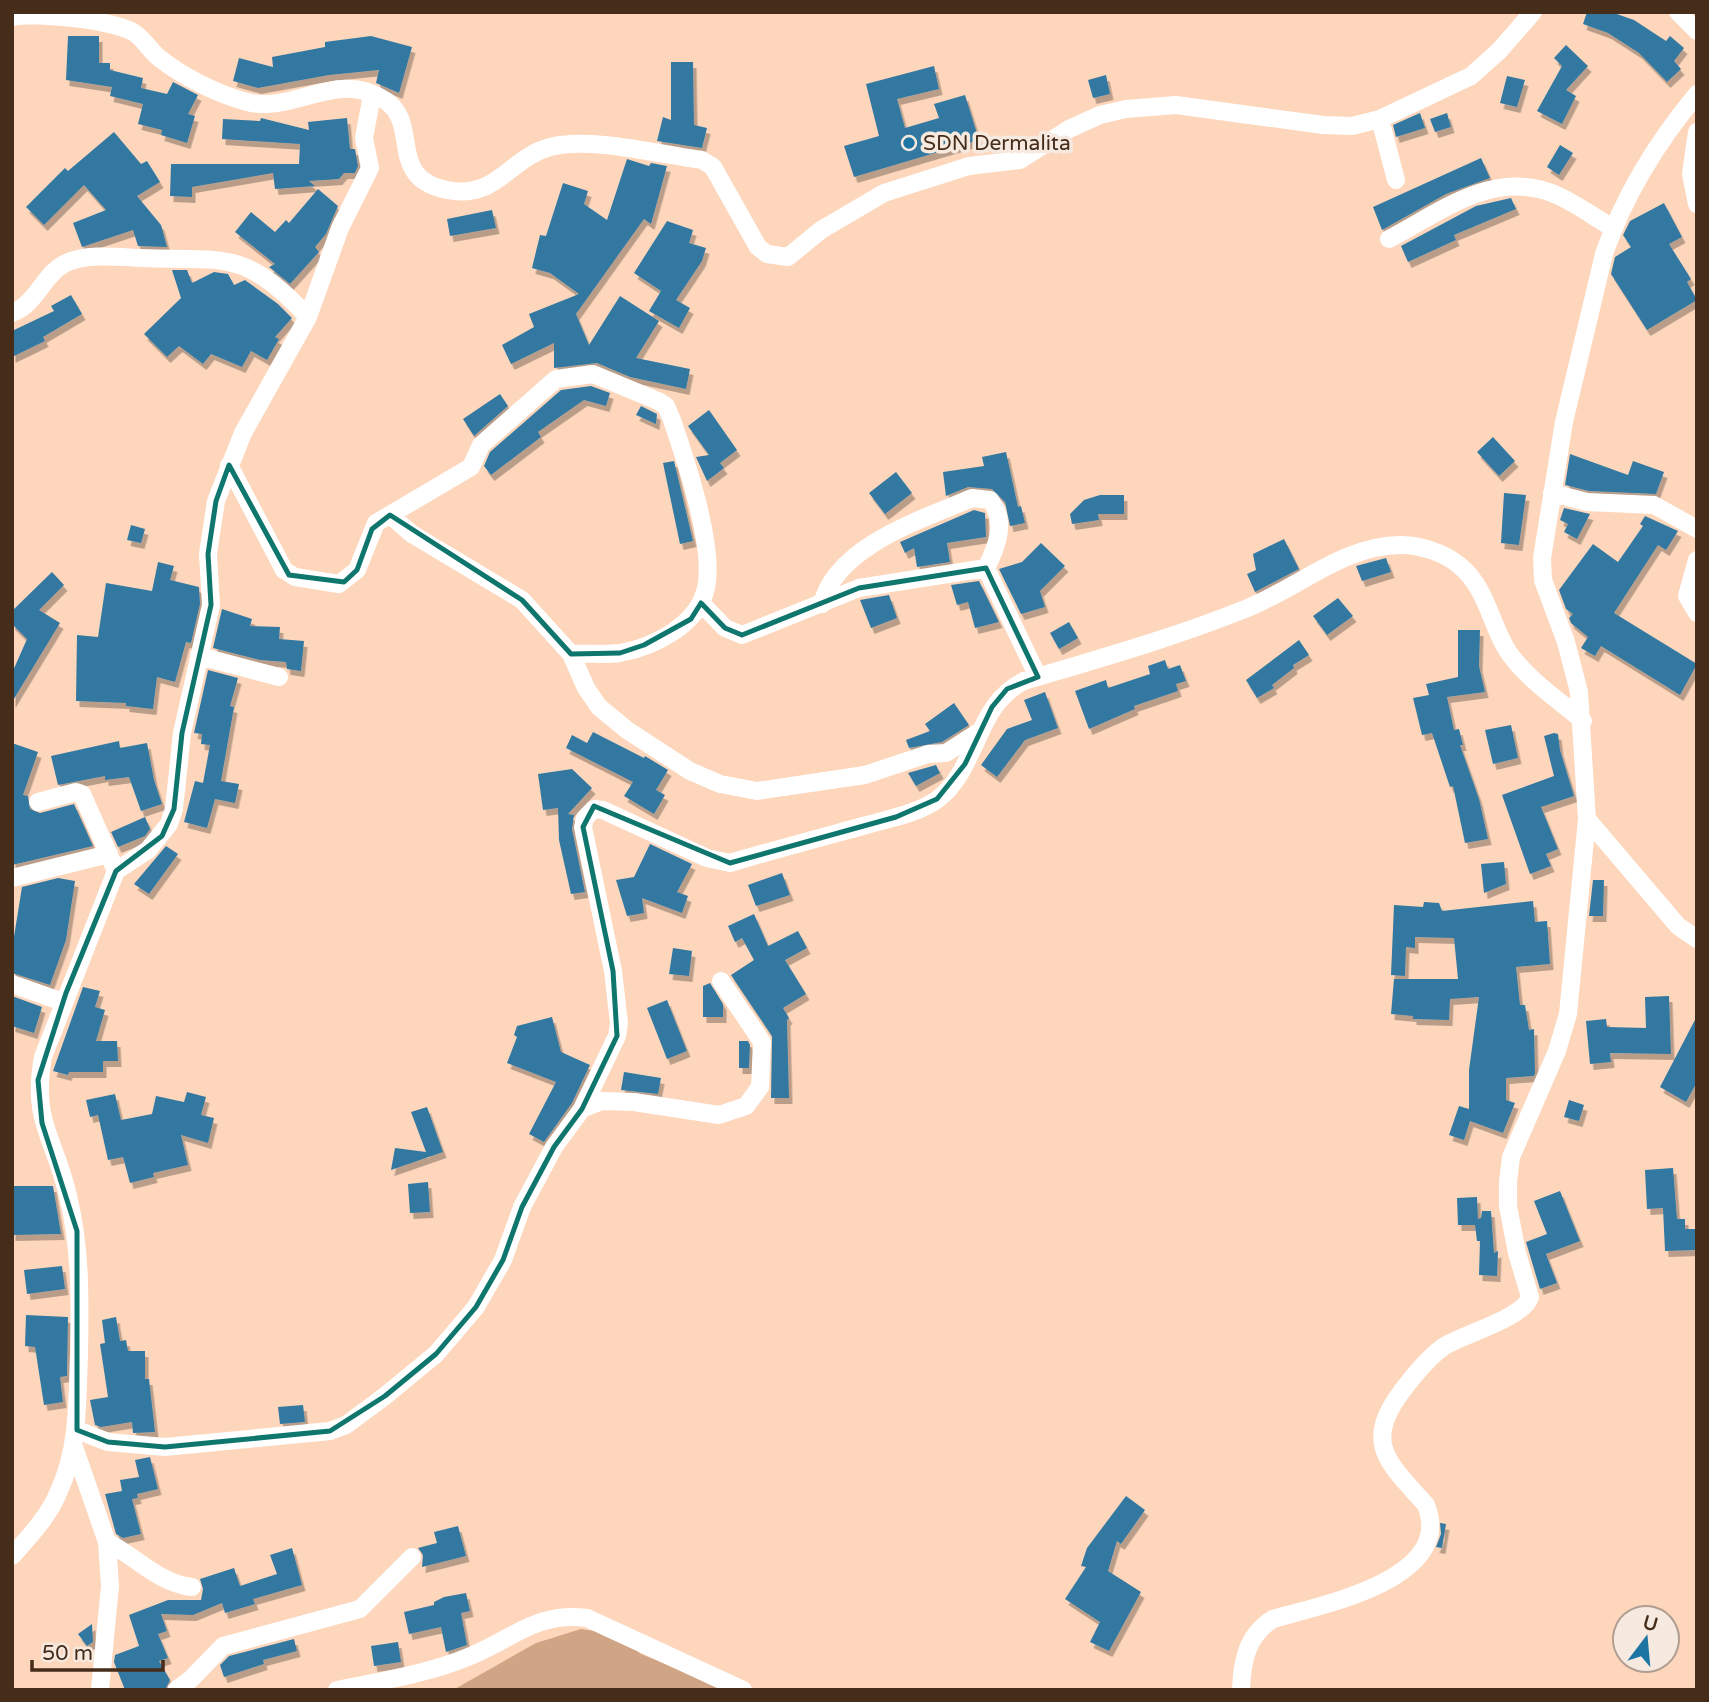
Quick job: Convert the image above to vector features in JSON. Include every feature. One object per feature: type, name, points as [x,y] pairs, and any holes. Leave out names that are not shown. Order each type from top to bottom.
[{"type":"street","points":[[12,17],[47,15],[102,23],[135,32],[157,56],[188,76],[250,102],[283,104],[330,88],[372,95],[389,104],[396,114],[412,169],[426,184],[448,190],[477,190],[488,187],[549,147],[564,145],[642,151],[702,160],[713,167],[758,247],[767,254],[788,257],[821,230],[884,193],[969,166],[1020,160],[1069,129],[1100,115],[1126,109],[1176,105],[1323,125],[1352,125],[1380,119],[1471,76],[1499,51],[1533,12]]},
{"type":"street","points":[[1678,12],[1697,31]]},
{"type":"street","points":[[1241,1690],[1247,1652],[1259,1628],[1273,1619],[1376,1588],[1396,1577],[1424,1547],[1430,1524],[1426,1505],[1383,1452],[1381,1440],[1389,1408],[1415,1373],[1443,1347],[1517,1312],[1528,1303],[1529,1290],[1517,1254],[1508,1206],[1509,1169],[1511,1157],[1557,1051],[1568,1014],[1587,819],[1583,721],[1573,664],[1543,580],[1542,558],[1564,422],[1613,228],[1674,121],[1697,94]]},
{"type":"street","points":[[12,878],[112,863],[148,850],[169,824],[174,809],[182,733],[211,606],[210,540],[216,501],[229,465],[308,317],[340,228],[370,168],[364,138],[372,95]]},
{"type":"street","points":[[1380,119],[1396,180]]},
{"type":"street","points":[[1697,132],[1690,174],[1697,204]]},
{"type":"street","points":[[1389,239],[1484,188],[1510,185],[1559,196],[1613,228]]},
{"type":"street","points":[[12,313],[34,298],[53,273],[75,260],[209,257],[241,264],[273,281],[308,317]]},
{"type":"street","points":[[229,465],[281,564],[295,577],[334,584],[344,582],[357,570],[372,528],[471,467],[481,445],[549,384],[562,377],[593,374],[666,407],[692,488],[707,558],[707,587],[701,603],[691,619],[672,632],[644,645],[620,653],[571,654]]},
{"type":"street","points":[[1552,493],[1587,502],[1654,505],[1697,529]]},
{"type":"street","points":[[822,604],[827,586],[836,574],[870,544],[972,498],[990,500],[995,506],[1000,529],[996,549],[986,568]]},
{"type":"street","points":[[390,515],[412,534],[522,600],[571,654],[586,688],[599,707],[627,730],[690,771],[720,784],[757,791],[865,775],[928,754],[946,753],[979,732]]},
{"type":"street","points":[[75,1439],[164,1447],[314,1434],[346,1425],[436,1354],[476,1307],[503,1260],[522,1207],[545,1164],[583,1109],[617,1036],[619,1023],[613,971],[583,827],[589,812],[594,809],[603,810],[707,858],[730,863],[923,807],[937,799],[952,784],[992,707],[1007,689],[1183,633],[1249,608],[1315,572],[1365,551],[1400,545],[1422,548],[1461,566],[1479,588],[1511,656],[1583,721]]},
{"type":"street","points":[[1697,560],[1688,584],[1687,596],[1697,613]]},
{"type":"street","points":[[701,603],[726,628],[742,635],[859,588],[986,568]]},
{"type":"street","points":[[986,568],[1038,677]]},
{"type":"street","points":[[199,656],[279,677]]},
{"type":"street","points":[[12,1556],[47,1514],[60,1491],[75,1439],[80,1279],[76,1231],[65,1182],[42,1122],[39,1103],[43,1057],[112,863],[82,794],[76,792],[38,802]]},
{"type":"street","points":[[1587,819],[1678,926],[1697,939]]},
{"type":"street","points":[[583,1109],[602,1101],[634,1102],[719,1115],[746,1106],[760,1087],[762,1042],[722,981]]},
{"type":"street","points":[[12,984],[63,1002]]},
{"type":"street","points":[[75,1439],[107,1542],[109,1604],[100,1690]]},
{"type":"street","points":[[107,1542],[132,1555],[168,1583],[192,1587]]},
{"type":"street","points":[[176,1690],[188,1682],[223,1646],[360,1609],[412,1557]]},
{"type":"street","points":[[337,1690],[467,1658],[535,1623],[554,1616],[571,1616],[587,1618],[743,1690]]},
{"type":"highlighted area","points":[[229,465],[289,575],[344,582],[357,570],[372,529],[390,515],[522,600],[571,654],[620,653],[644,645],[691,619],[701,603],[725,628],[742,635],[859,588],[986,568],[1038,677],[1007,689],[992,707],[965,764],[937,799],[896,817],[730,863],[594,806],[583,827],[613,971],[617,1036],[582,1109],[554,1147],[522,1207],[503,1260],[476,1307],[436,1354],[385,1396],[330,1431],[165,1447],[108,1442],[77,1430],[77,1231],[42,1123],[38,1080],[66,993],[116,871],[162,836],[174,809],[182,733],[211,605],[208,554],[216,501]]},
{"type":"shaded area","points":[[581,1629],[614,1634],[641,1654],[729,1690],[453,1690],[536,1643]]},
{"type":"building","points":[[1587,12],[1611,12],[1634,20],[1666,41],[1670,36],[1684,48],[1674,61],[1681,69],[1667,82],[1639,53],[1608,33],[1583,24]]},
{"type":"building","points":[[68,36],[99,36],[99,63],[110,63],[110,70],[143,78],[141,88],[167,94],[173,82],[198,95],[188,114],[195,116],[187,143],[161,135],[162,130],[138,124],[143,104],[110,96],[112,87],[66,80]]},
{"type":"building","points":[[371,36],[412,47],[399,93],[376,83],[379,70],[329,75],[258,88],[233,81],[239,58],[273,67],[272,57],[325,47],[325,42]]},
{"type":"building","points":[[1566,45],[1588,66],[1566,90],[1576,96],[1562,124],[1537,111],[1562,66],[1554,58]]},
{"type":"building","points":[[671,62],[693,62],[694,125],[707,128],[702,148],[657,141],[663,117],[671,120]]},
{"type":"building","points":[[934,66],[939,89],[897,99],[905,128],[939,118],[934,104],[965,95],[979,140],[854,177],[844,146],[879,136],[866,84]]},
{"type":"building","points":[[1106,75],[1110,94],[1093,98],[1088,80]]},
{"type":"building","points":[[1507,76],[1525,80],[1517,107],[1500,103]]},
{"type":"building","points":[[1420,113],[1425,128],[1396,137],[1393,125]]},
{"type":"building","points":[[1447,113],[1451,127],[1435,132],[1430,119]]},
{"type":"building","points":[[261,118],[309,130],[308,122],[347,118],[350,149],[355,149],[358,166],[355,173],[344,173],[339,179],[309,181],[315,186],[275,189],[273,173],[192,187],[192,197],[170,196],[171,164],[299,164],[300,144],[222,139],[223,119],[260,121]]},
{"type":"building","points":[[114,132],[141,164],[147,161],[160,182],[137,196],[161,225],[167,247],[138,246],[133,230],[82,247],[73,223],[106,210],[84,185],[44,225],[26,207],[65,168],[68,171]]},
{"type":"building","points":[[1560,145],[1573,153],[1559,175],[1547,167]]},
{"type":"building","points":[[1481,158],[1490,178],[1446,194],[1382,230],[1373,207]]},
{"type":"building","points":[[627,159],[649,166],[651,163],[667,166],[651,224],[644,219],[576,314],[589,345],[620,296],[659,321],[636,358],[690,369],[686,389],[630,377],[597,363],[554,368],[554,343],[511,364],[502,345],[534,327],[529,314],[579,294],[550,273],[532,268],[540,235],[546,236],[563,183],[588,191],[584,204],[607,220]]},
{"type":"building","points":[[318,189],[338,206],[326,234],[315,247],[319,252],[290,284],[269,267],[275,264],[235,232],[251,212],[275,232],[286,220],[289,223]]},
{"type":"building","points":[[1511,198],[1516,209],[1454,235],[1456,240],[1408,262],[1401,246],[1476,206]]},
{"type":"building","points":[[1664,203],[1682,237],[1669,244],[1691,279],[1687,282],[1697,300],[1647,330],[1611,274],[1615,257],[1631,247],[1623,235],[1630,221]]},
{"type":"building","points":[[492,210],[496,228],[450,236],[447,219]]},
{"type":"building","points":[[667,221],[693,230],[689,243],[706,248],[702,261],[676,300],[690,308],[679,328],[649,311],[661,291],[634,273]]},
{"type":"building","points":[[172,270],[187,270],[192,283],[214,272],[228,274],[234,285],[245,280],[278,304],[292,318],[275,337],[279,339],[267,360],[251,351],[242,367],[211,354],[203,364],[179,346],[167,357],[144,334],[181,298]]},
{"type":"building","points":[[71,295],[82,314],[43,337],[45,341],[12,357],[12,331],[54,311],[51,306]]},
{"type":"building","points":[[591,386],[610,393],[606,406],[584,400],[538,432],[541,437],[491,475],[484,466],[490,452],[561,390]]},
{"type":"building","points":[[500,394],[508,406],[474,436],[463,419]]},
{"type":"building","points":[[641,406],[657,414],[656,424],[636,415]]},
{"type":"building","points":[[709,410],[737,450],[720,463],[724,468],[707,481],[696,457],[709,455],[688,426]]},
{"type":"building","points":[[1493,437],[1515,461],[1499,476],[1477,452]]},
{"type":"building","points":[[1006,452],[1018,507],[1021,506],[1025,523],[1010,526],[1005,502],[992,489],[968,487],[946,496],[943,472],[984,466],[982,457]]},
{"type":"building","points":[[1570,454],[1628,475],[1633,461],[1664,472],[1656,494],[1589,491],[1565,485]]},
{"type":"building","points":[[674,461],[693,541],[680,544],[663,463]]},
{"type":"building","points":[[896,472],[912,493],[885,514],[869,493]]},
{"type":"building","points":[[1504,493],[1526,495],[1519,545],[1501,543]]},
{"type":"building","points":[[1100,495],[1124,495],[1124,514],[1098,514],[1099,520],[1072,524],[1070,514],[1084,500]]},
{"type":"building","points":[[1564,508],[1590,514],[1577,539],[1564,532],[1568,524],[1560,520]]},
{"type":"building","points":[[974,510],[985,513],[986,537],[947,543],[950,562],[917,567],[914,548],[905,553],[900,542]]},
{"type":"building","points":[[1645,516],[1678,531],[1666,550],[1658,545],[1614,613],[1697,664],[1680,695],[1601,646],[1595,656],[1581,648],[1588,637],[1571,623],[1569,618],[1573,614],[1566,609],[1559,590],[1593,544],[1618,562],[1643,526],[1640,524]]},
{"type":"building","points":[[131,525],[145,529],[141,543],[127,540]]},
{"type":"building","points":[[1284,539],[1299,569],[1255,592],[1247,574],[1256,570],[1253,554]]},
{"type":"building","points":[[1041,543],[1065,566],[1040,591],[1045,607],[1021,614],[999,569],[1022,562]]},
{"type":"building","points":[[1386,558],[1391,572],[1362,581],[1356,566]]},
{"type":"building","points":[[158,562],[174,566],[170,580],[199,587],[200,604],[191,643],[186,642],[175,682],[157,677],[153,709],[126,706],[126,703],[76,701],[77,635],[98,637],[106,583],[152,591]]},
{"type":"building","points":[[52,572],[64,585],[39,610],[60,623],[12,702],[12,673],[27,639],[12,624],[12,611]]},
{"type":"building","points":[[979,581],[999,622],[975,628],[968,602],[957,605],[951,585]]},
{"type":"building","points":[[889,595],[897,618],[871,628],[860,600]]},
{"type":"building","points":[[1338,598],[1353,616],[1327,635],[1313,616]]},
{"type":"building","points":[[222,609],[252,619],[250,626],[280,627],[279,639],[304,641],[301,671],[287,669],[286,662],[260,660],[213,648]]},
{"type":"building","points":[[1069,622],[1078,638],[1059,649],[1050,633]]},
{"type":"building","points":[[1458,630],[1480,630],[1479,666],[1485,692],[1447,697],[1454,730],[1459,729],[1463,745],[1460,745],[1479,799],[1488,839],[1465,843],[1453,786],[1450,787],[1432,733],[1422,735],[1413,698],[1429,695],[1426,684],[1458,677]]},
{"type":"building","points":[[1299,640],[1309,655],[1293,665],[1294,668],[1272,685],[1274,688],[1257,698],[1246,680]]},
{"type":"building","points":[[1165,660],[1168,669],[1180,665],[1186,681],[1176,684],[1178,691],[1134,706],[1135,709],[1089,729],[1075,691],[1106,680],[1108,688],[1150,674],[1148,666]]},
{"type":"building","points":[[208,670],[238,678],[230,706],[234,707],[221,781],[239,784],[235,803],[215,799],[207,828],[184,822],[195,781],[203,783],[210,745],[201,744],[202,734],[194,733]]},
{"type":"building","points":[[1045,692],[1058,728],[1025,740],[997,777],[981,765],[1007,729],[1032,720],[1024,700]]},
{"type":"building","points":[[954,703],[969,725],[942,742],[909,748],[906,740],[930,731],[925,724]]},
{"type":"building","points":[[1511,725],[1518,758],[1493,764],[1485,730]]},
{"type":"building","points":[[593,732],[668,770],[656,790],[665,795],[654,814],[624,796],[633,782],[566,748],[572,735],[587,743]]},
{"type":"building","points":[[1558,734],[1574,796],[1541,807],[1558,849],[1546,854],[1551,866],[1530,874],[1502,795],[1554,776],[1544,736]]},
{"type":"building","points":[[119,741],[120,748],[147,743],[162,804],[141,811],[129,777],[105,780],[105,776],[58,785],[51,756]]},
{"type":"building","points":[[12,743],[38,752],[23,795],[28,796],[30,809],[40,813],[74,804],[93,846],[12,865]]},
{"type":"building","points":[[936,765],[940,773],[916,786],[908,773]]},
{"type":"building","points":[[572,769],[592,788],[568,814],[574,815],[572,829],[585,892],[571,894],[559,840],[558,808],[543,810],[538,774]]},
{"type":"building","points":[[145,817],[150,829],[145,836],[118,847],[111,832]]},
{"type":"building","points":[[650,844],[692,864],[677,892],[688,896],[682,913],[642,898],[644,913],[627,916],[616,880],[634,877]]},
{"type":"building","points":[[166,846],[178,854],[149,894],[134,884]]},
{"type":"building","points":[[1504,862],[1506,884],[1484,893],[1481,864]]},
{"type":"building","points":[[782,873],[790,895],[756,906],[748,885]]},
{"type":"building","points":[[58,878],[75,881],[66,940],[50,985],[12,973],[12,949],[22,887]]},
{"type":"building","points":[[1593,880],[1604,880],[1603,916],[1589,916]]},
{"type":"building","points":[[1533,901],[1535,922],[1547,921],[1550,964],[1516,967],[1520,1005],[1525,1005],[1529,1030],[1534,1029],[1535,1073],[1534,1076],[1506,1078],[1506,1100],[1515,1103],[1503,1133],[1470,1121],[1464,1140],[1449,1135],[1459,1106],[1469,1109],[1469,1070],[1479,997],[1450,999],[1449,1020],[1413,1019],[1413,1016],[1391,1014],[1394,979],[1458,979],[1454,938],[1415,937],[1415,948],[1406,947],[1405,976],[1391,975],[1394,905],[1423,907],[1424,902],[1439,903],[1442,911]]},
{"type":"building","points":[[754,914],[768,946],[798,931],[807,948],[785,960],[806,994],[783,1008],[789,1018],[789,1098],[771,1098],[772,1036],[731,975],[754,960],[742,938],[735,942],[728,926]]},
{"type":"building","points":[[673,948],[692,951],[689,976],[669,974]]},
{"type":"building","points":[[710,983],[723,1004],[723,1017],[703,1017],[703,986]]},
{"type":"building","points":[[83,987],[100,991],[95,1007],[105,1010],[96,1041],[117,1041],[118,1061],[103,1061],[103,1072],[69,1072],[68,1075],[53,1071]]},
{"type":"building","points":[[12,996],[42,1007],[34,1033],[12,1026]]},
{"type":"building","points":[[1669,996],[1671,1054],[1610,1053],[1611,1062],[1590,1064],[1586,1021],[1606,1019],[1607,1027],[1646,1028],[1645,997]]},
{"type":"building","points":[[667,1000],[687,1051],[667,1059],[647,1008]]},
{"type":"building","points":[[1697,1016],[1697,1082],[1686,1102],[1660,1087]]},
{"type":"building","points":[[552,1017],[561,1052],[590,1065],[572,1103],[544,1142],[529,1134],[556,1082],[507,1063],[517,1037],[514,1035],[517,1026]]},
{"type":"building","points":[[739,1041],[748,1041],[750,1045],[749,1068],[739,1068]]},
{"type":"building","points":[[624,1072],[661,1078],[658,1094],[621,1090]]},
{"type":"building","points":[[187,1092],[206,1097],[201,1115],[214,1118],[208,1143],[181,1135],[188,1165],[153,1173],[154,1177],[130,1183],[123,1157],[108,1160],[98,1115],[90,1117],[86,1100],[115,1094],[121,1120],[152,1114],[156,1096],[184,1102]]},
{"type":"building","points":[[1569,1100],[1584,1105],[1579,1121],[1564,1117]]},
{"type":"building","points":[[427,1107],[443,1152],[391,1170],[395,1148],[426,1152],[411,1112]]},
{"type":"building","points":[[1673,1168],[1677,1219],[1685,1219],[1685,1229],[1697,1229],[1697,1250],[1665,1251],[1663,1208],[1647,1209],[1645,1170]]},
{"type":"building","points":[[428,1182],[430,1212],[410,1213],[408,1184]]},
{"type":"building","points":[[12,1186],[53,1186],[61,1234],[12,1235]]},
{"type":"building","points":[[1560,1191],[1580,1241],[1546,1254],[1557,1283],[1540,1289],[1526,1242],[1547,1234],[1534,1201]]},
{"type":"building","points":[[1477,1197],[1478,1219],[1481,1218],[1482,1211],[1491,1211],[1494,1253],[1498,1251],[1497,1276],[1479,1275],[1480,1241],[1477,1241],[1475,1225],[1458,1225],[1457,1198]]},
{"type":"building","points":[[62,1266],[65,1289],[27,1294],[24,1270]]},
{"type":"building","points":[[26,1315],[68,1317],[67,1376],[60,1377],[63,1402],[44,1405],[35,1347],[25,1346]]},
{"type":"building","points":[[116,1317],[120,1341],[126,1340],[128,1351],[145,1351],[145,1379],[149,1379],[155,1432],[133,1433],[132,1422],[101,1427],[95,1425],[90,1400],[108,1397],[100,1344],[105,1343],[102,1320]]},
{"type":"building","points":[[303,1405],[305,1422],[280,1424],[278,1407]]},
{"type":"building","points":[[150,1457],[158,1489],[137,1494],[138,1498],[132,1499],[141,1534],[123,1538],[116,1534],[105,1494],[122,1491],[120,1480],[139,1477],[135,1460]]},
{"type":"building","points":[[1126,1496],[1145,1510],[1121,1544],[1117,1541],[1108,1571],[1141,1592],[1109,1651],[1090,1642],[1100,1622],[1065,1599],[1086,1567],[1081,1566],[1087,1548]]},
{"type":"building","points":[[1440,1523],[1446,1524],[1442,1548],[1436,1547],[1441,1534]]},
{"type":"building","points":[[458,1526],[466,1556],[422,1567],[423,1555],[418,1548],[437,1543],[434,1532]]},
{"type":"building","points":[[292,1548],[302,1585],[253,1599],[255,1604],[225,1613],[222,1603],[193,1615],[161,1614],[167,1631],[158,1634],[168,1658],[159,1661],[170,1680],[165,1690],[125,1690],[114,1662],[115,1655],[139,1646],[129,1615],[168,1600],[201,1600],[203,1589],[200,1579],[234,1568],[240,1586],[277,1574],[270,1555]]},
{"type":"building","points":[[466,1593],[470,1611],[461,1613],[467,1645],[446,1652],[441,1627],[409,1634],[404,1612],[434,1605],[434,1602],[444,1597]]},
{"type":"building","points":[[92,1624],[93,1642],[87,1646],[78,1634]]},
{"type":"building","points":[[294,1639],[297,1651],[263,1660],[264,1664],[224,1677],[220,1665],[229,1656]]},
{"type":"building","points":[[398,1642],[401,1662],[374,1666],[371,1646]]},
{"type":"place","name":"SDN Dermalita","points":[[909,143]]}]
